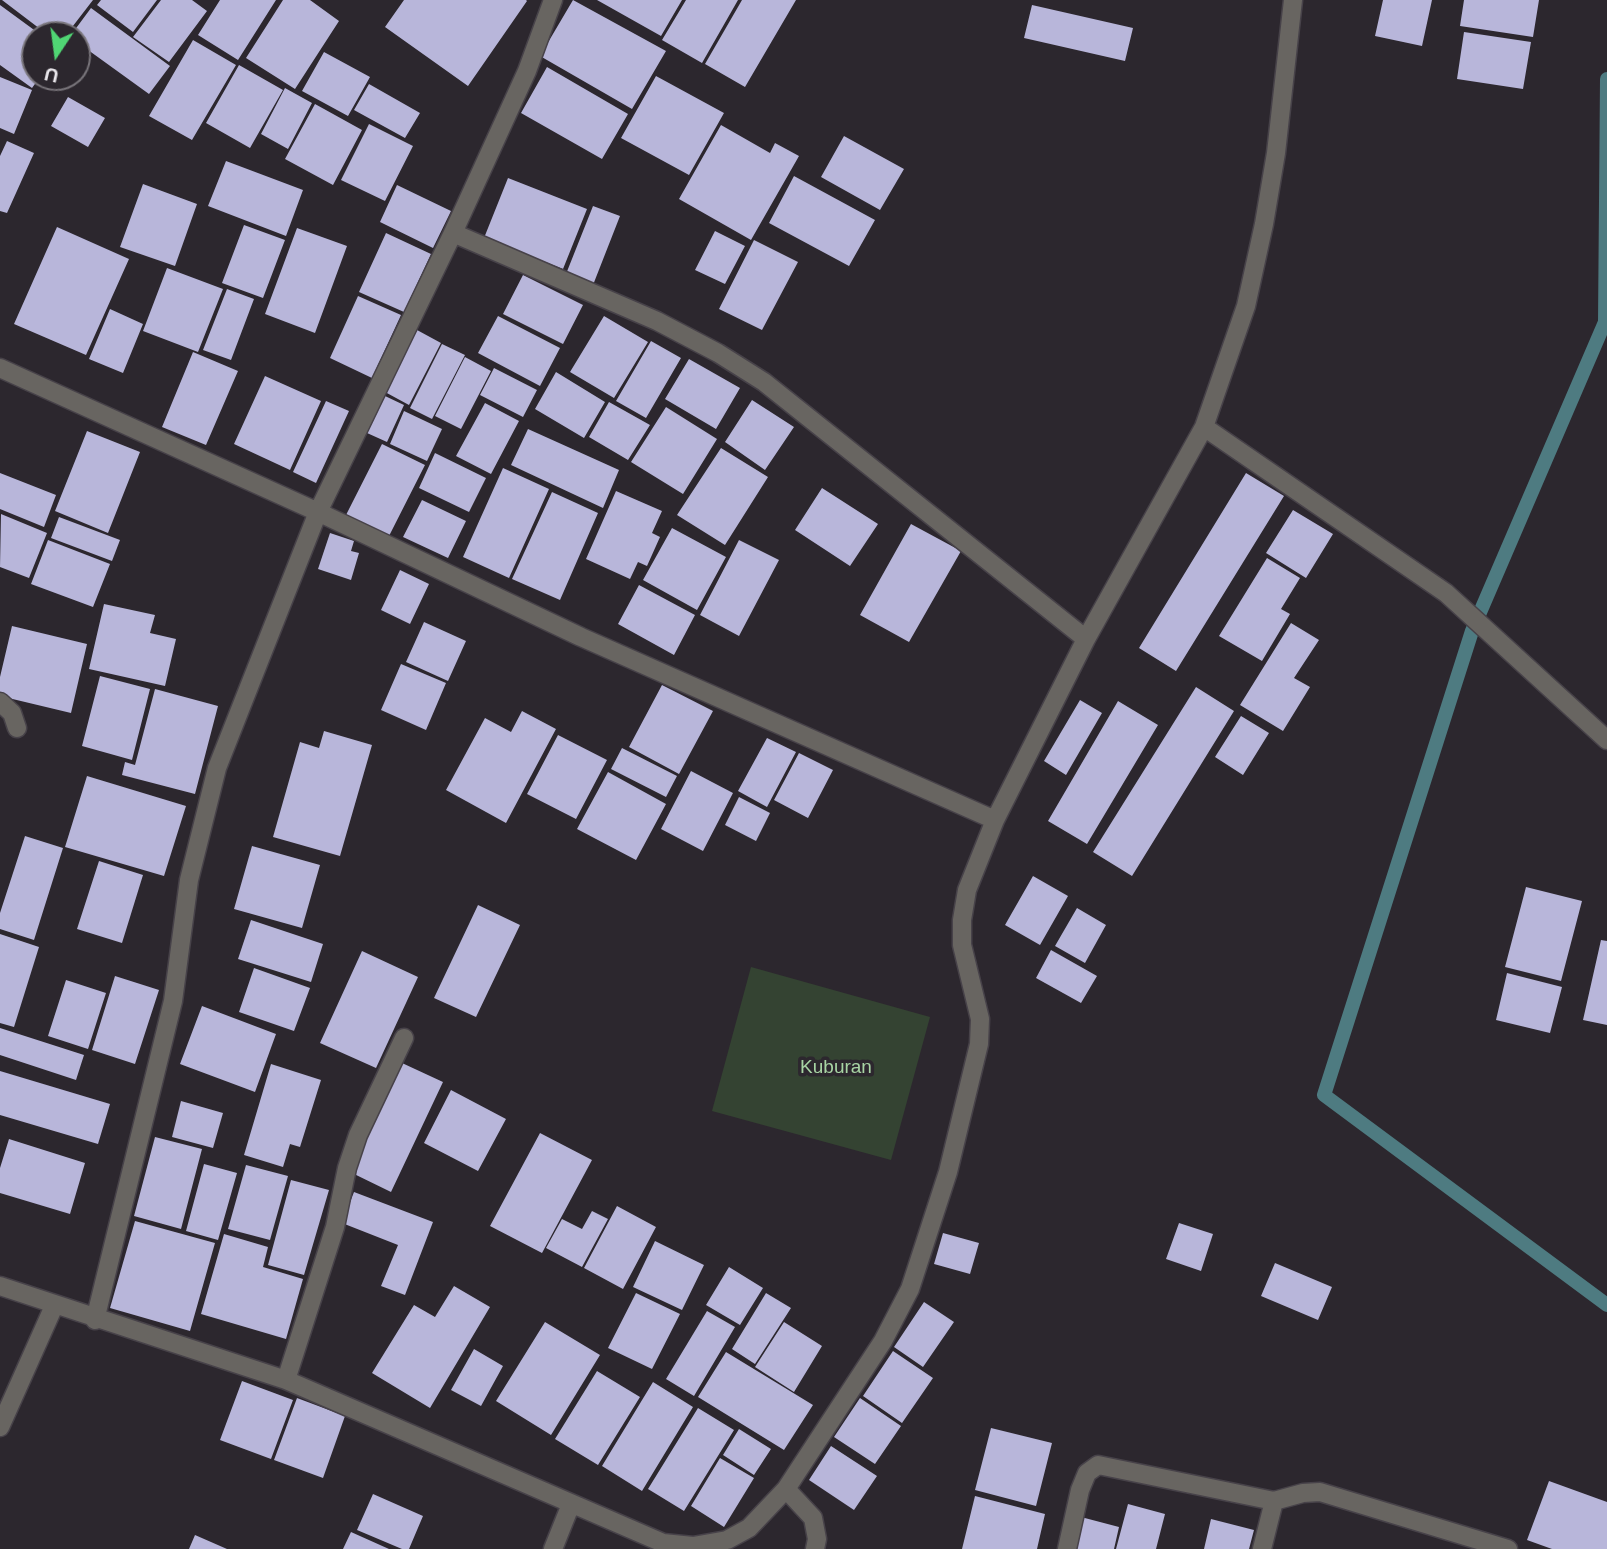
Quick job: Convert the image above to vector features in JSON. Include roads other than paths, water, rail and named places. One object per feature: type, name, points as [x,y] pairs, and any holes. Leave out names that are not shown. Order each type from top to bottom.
[{"type":"street","points":[[95,1320],[173,1001],[189,880],[217,768],[318,512],[453,233],[527,71],[553,0]]},
{"type":"street","points":[[0,1286],[95,1320],[286,1380],[663,1543],[693,1546],[727,1541],[749,1528],[786,1489],[895,1319],[910,1289],[948,1172],[979,1044],[980,1019],[962,945],[962,920],[967,890],[995,820],[1086,639],[1204,427],[1246,306],[1264,224],[1276,153],[1293,0]]},
{"type":"street","points":[[453,233],[657,321],[730,360],[764,382],[1086,639]]},
{"type":"street","points":[[0,368],[318,512],[581,637],[995,820]]},
{"type":"street","points":[[1204,427],[1446,593],[1607,740]]},
{"type":"street","points":[[0,702],[12,713],[18,728]]},
{"type":"street","points":[[286,1380],[335,1227],[347,1168],[358,1135],[404,1038]]},
{"type":"street","points":[[0,1427],[54,1306]]},
{"type":"street","points":[[1067,1549],[1080,1490],[1087,1473],[1098,1465],[1274,1501],[1303,1493],[1320,1492],[1507,1549]]},
{"type":"street","points":[[786,1489],[813,1518],[817,1539],[815,1549]]},
{"type":"street","points":[[1262,1549],[1274,1501]]},
{"type":"street","points":[[552,1549],[571,1504]]},
{"type":"waterway","points":[[1607,79],[1605,322],[1472,631],[1324,1095],[1607,1305]]},
{"type":"park label","name":"Kuburan","points":[[836,1068]]}]
